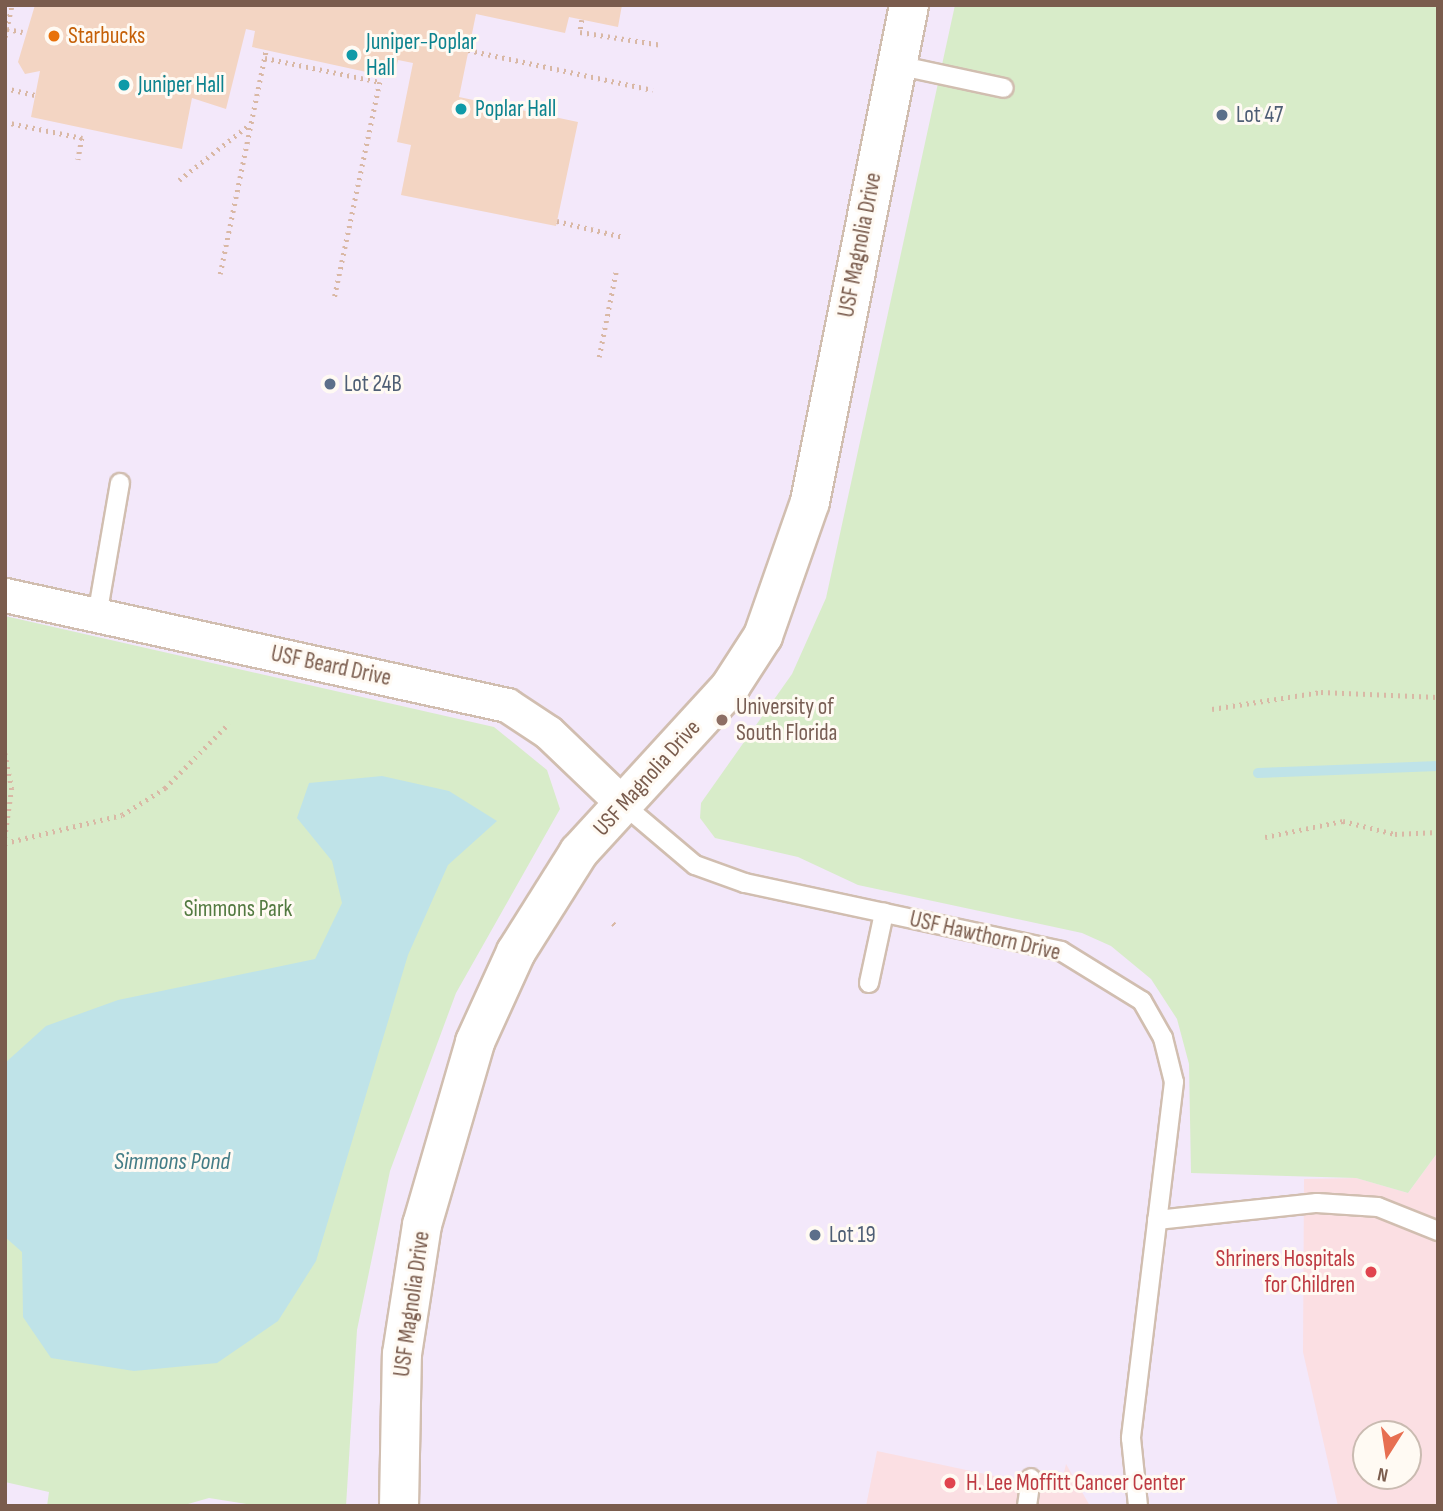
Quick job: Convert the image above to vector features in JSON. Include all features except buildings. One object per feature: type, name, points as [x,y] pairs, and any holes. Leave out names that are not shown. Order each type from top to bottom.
[{"type":"street","name":"USF Magnolia Drive","points":[[399,1506],[402,1354],[420,1238],[475,1042],[516,952],[565,874],[730,687],[763,636],[794,560],[909,5]]},
{"type":"street","name":"USF Beard Drive","points":[[5,595],[508,705],[548,733],[624,805]]},
{"type":"lane","points":[[897,65],[1004,88]]},
{"type":"lane","points":[[97,616],[121,483]]},
{"type":"lane","name":"USF Hawthorn Drive","points":[[624,805],[695,864],[744,883],[1061,951],[1142,1001],[1163,1038],[1174,1082],[1131,1438],[1138,1506]]},
{"type":"lane","points":[[869,983],[884,913]]},
{"type":"lane","points":[[1157,1220],[1317,1203],[1378,1207],[1438,1231]]},
{"type":"lane","points":[[1027,1506],[1031,1478]]},
{"type":"path","points":[[5,37],[12,5]]},
{"type":"path","points":[[582,20],[580,32],[662,45]]},
{"type":"path","points":[[7,29],[23,33]]},
{"type":"path","points":[[220,274],[266,50]]},
{"type":"path","points":[[468,50],[653,90]]},
{"type":"path","points":[[265,58],[380,82],[334,300]]},
{"type":"path","points":[[5,88],[35,95]]},
{"type":"path","points":[[5,122],[82,138],[78,160]]},
{"type":"path","points":[[178,180],[251,124]]},
{"type":"path","points":[[557,221],[623,237]]},
{"type":"path","points":[[599,357],[616,271]]},
{"type":"path","points":[[1212,709],[1321,692],[1438,697]]},
{"type":"path","points":[[5,843],[122,815],[165,788],[229,723]]},
{"type":"path","points":[[5,753],[12,788],[5,838]]},
{"type":"path","points":[[1265,837],[1343,821],[1395,834],[1438,832]]},
{"type":"shaded area","name":"University of South Florida","points":[[5,5],[1438,5],[1438,1506],[5,1506]]},
{"type":"shaded area","name":"Shriners Hospitals for Children","points":[[1438,1152],[1438,1506],[1338,1506],[1303,1352],[1304,1179],[1356,1178],[1408,1193]]},
{"type":"shaded area","name":"H. Lee Moffitt Cancer Center","points":[[877,1451],[1060,1490],[1066,1464],[1090,1506],[866,1506]]},
{"type":"green space","points":[[955,5],[1438,5],[1438,1152],[1408,1193],[1356,1178],[1191,1173],[1189,1064],[1177,1019],[1151,979],[1111,946],[1082,933],[858,885],[798,857],[715,838],[700,818],[701,803],[792,674],[826,598]]},
{"type":"green space","name":"Simmons Park","points":[[5,616],[494,727],[547,770],[560,809],[456,993],[390,1171],[357,1330],[346,1506],[259,1506],[209,1498],[181,1506],[47,1506],[49,1492],[5,1482]]},
{"type":"water","name":"Simmons Pond","points":[[382,776],[449,791],[497,821],[448,865],[408,955],[316,1261],[278,1321],[217,1363],[134,1371],[51,1358],[23,1317],[22,1252],[5,1237],[5,1063],[46,1026],[118,1000],[315,959],[342,903],[332,861],[297,818],[309,783]]},
{"type":"waterway","points":[[1258,773],[1438,766]]},
{"type":"place","name":"Starbucks","points":[[54,36]]},
{"type":"place","name":"Juniper-Poplar Hall","points":[[352,55]]},
{"type":"place","name":"Juniper Hall","points":[[124,85]]},
{"type":"place","name":"Poplar Hall","points":[[461,109]]},
{"type":"place","name":"Lot 47","points":[[1222,115]]},
{"type":"place","name":"Lot 24B","points":[[330,384]]},
{"type":"place","name":"University of South Florida","points":[[722,720]]},
{"type":"place","name":"Lot 19","points":[[815,1235]]},
{"type":"place","name":"Shriners Hospitals for Children","points":[[1371,1272]]},
{"type":"place","name":"H. Lee Moffitt Cancer Center","points":[[950,1483]]}]
